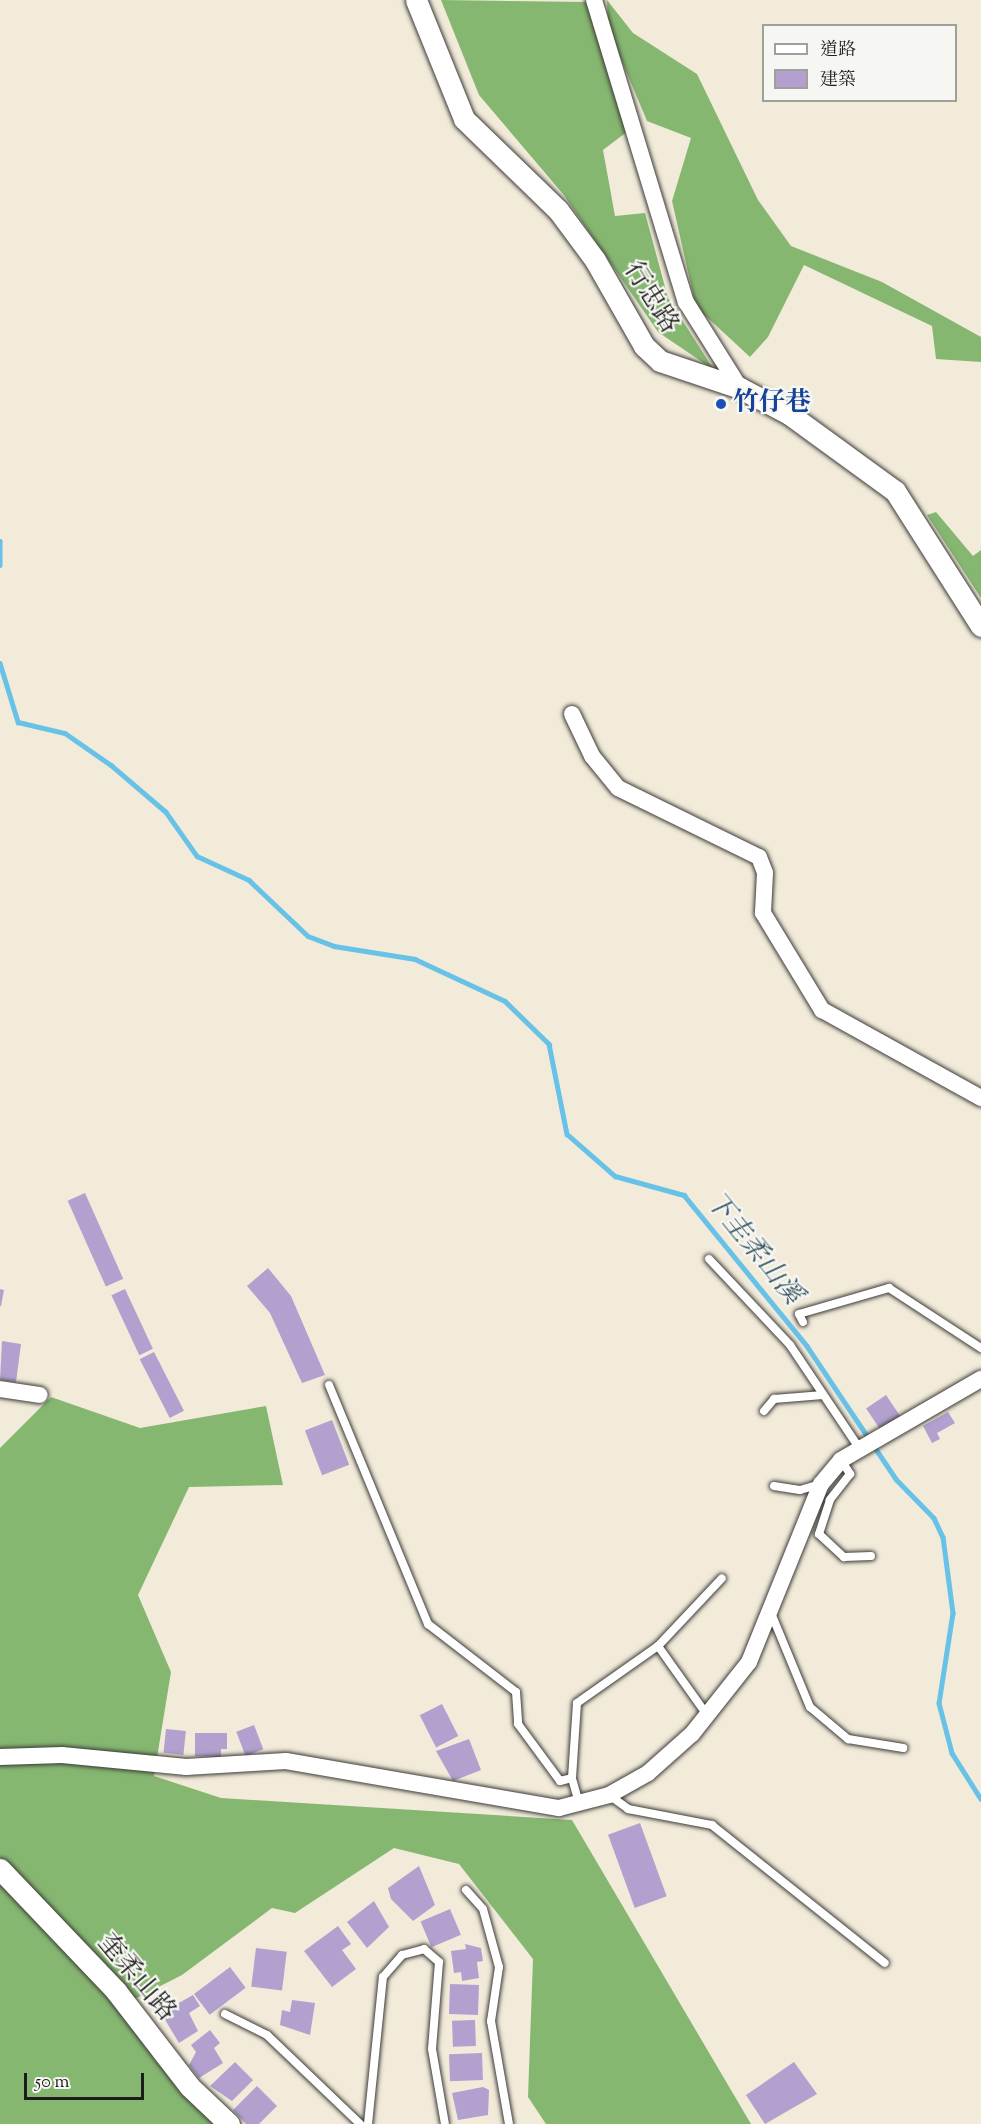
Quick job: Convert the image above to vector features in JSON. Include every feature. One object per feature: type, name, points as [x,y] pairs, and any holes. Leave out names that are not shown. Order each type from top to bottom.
[{"type":"street","name":"行忠路","points":[[416,0],[464,119],[558,210],[595,260],[644,346],[660,361],[687,373],[740,388],[789,414],[896,491],[981,626]]},
{"type":"street","points":[[594,0],[686,302],[740,388]]},
{"type":"street","points":[[572,714],[592,756],[618,788],[759,857],[765,873],[763,913],[822,1010],[981,1098]]},
{"type":"street","points":[[0,1757],[62,1755],[186,1767],[286,1761],[559,1808],[609,1795],[648,1773],[707,1715],[748,1662],[821,1484],[841,1460],[981,1379]]},
{"type":"street","points":[[0,1389],[40,1395]]},
{"type":"street","name":"奎柔山路","points":[[0,1869],[116,1990],[190,2087],[229,2124]]},
{"type":"lane","points":[[709,1259],[790,1345],[823,1395],[864,1446]]},
{"type":"lane","points":[[803,1322],[799,1314],[889,1288],[981,1348]]},
{"type":"lane","points":[[329,1385],[428,1624],[516,1692],[518,1724],[561,1781],[572,1778]]},
{"type":"lane","points":[[764,1411],[774,1399],[823,1395]]},
{"type":"lane","points":[[841,1460],[850,1474],[830,1500],[819,1534],[844,1557],[871,1556]]},
{"type":"lane","points":[[774,1486],[800,1490],[821,1484]]},
{"type":"lane","points":[[579,1803],[572,1778],[577,1703],[658,1646],[722,1578]]},
{"type":"lane","points":[[770,1610],[810,1707],[848,1739],[903,1748]]},
{"type":"lane","points":[[658,1646],[707,1715]]},
{"type":"lane","points":[[609,1795],[628,1809],[712,1825],[885,1963]]},
{"type":"lane","points":[[466,1890],[483,1909],[499,1967],[491,2021],[508,2124]]},
{"type":"lane","points":[[368,2124],[383,1977],[402,1954],[424,1949],[439,1962],[432,2049],[445,2124]]},
{"type":"lane","points":[[225,2014],[267,2035],[360,2124]]},
{"type":"green space","points":[[441,0],[588,2],[628,131],[603,150],[615,216],[645,213],[668,298],[714,370],[658,332],[563,194],[479,95]]},
{"type":"green space","points":[[607,0],[633,33],[697,74],[758,200],[791,246],[882,282],[981,337],[981,362],[936,359],[932,326],[804,265],[768,337],[750,357],[696,307],[672,201],[691,138],[647,121],[608,28]]},
{"type":"green space","points":[[936,512],[973,556],[981,550],[981,598],[927,515]]},
{"type":"green space","points":[[51,1397],[140,1428],[266,1406],[283,1485],[189,1487],[138,1595],[171,1672],[154,1776],[221,1798],[572,1820],[751,2124],[546,2124],[528,2097],[533,1959],[459,1864],[394,1848],[295,1913],[272,1908],[182,1975],[121,2006],[155,2060],[214,2124],[0,2124],[0,1448]]},
{"type":"building","points":[[85,1193],[123,1279],[106,1287],[68,1201]]},
{"type":"building","points":[[268,1268],[291,1296],[325,1375],[302,1383],[270,1313],[247,1286]]},
{"type":"building","points":[[0,1289],[4,1290],[1,1306],[0,1306]]},
{"type":"building","points":[[125,1289],[153,1349],[139,1355],[111,1295]]},
{"type":"building","points":[[2,1341],[21,1344],[16,1382],[0,1380]]},
{"type":"building","points":[[154,1352],[184,1411],[170,1418],[140,1359]]},
{"type":"building","points":[[886,1395],[902,1419],[882,1432],[866,1408]]},
{"type":"building","points":[[948,1412],[955,1423],[937,1433],[940,1439],[932,1443],[923,1426]]},
{"type":"building","points":[[332,1420],[349,1465],[322,1475],[305,1430]]},
{"type":"building","points":[[442,1704],[458,1736],[436,1747],[420,1715]]},
{"type":"building","points":[[254,1725],[263,1749],[246,1756],[236,1732]]},
{"type":"building","points":[[166,1729],[186,1731],[183,1755],[163,1753]]},
{"type":"building","points":[[195,1733],[227,1733],[227,1749],[221,1749],[221,1757],[195,1756]]},
{"type":"building","points":[[469,1739],[481,1770],[453,1781],[436,1751]]},
{"type":"building","points":[[640,1823],[667,1896],[635,1908],[608,1835]]},
{"type":"building","points":[[419,1866],[435,1905],[413,1921],[391,1899],[388,1888]]},
{"type":"building","points":[[374,1901],[389,1927],[367,1948],[347,1922]]},
{"type":"building","points":[[450,1909],[461,1935],[431,1947],[421,1922]]},
{"type":"building","points":[[338,1926],[351,1944],[342,1950],[356,1969],[332,1987],[304,1951]]},
{"type":"building","points":[[465,1944],[481,1948],[483,1961],[477,1962],[479,1978],[462,1981],[461,1972],[454,1973],[451,1951],[466,1949]]},
{"type":"building","points":[[256,1948],[287,1952],[282,1990],[251,1987]]},
{"type":"building","points":[[230,1967],[246,1988],[210,2015],[194,1994]]},
{"type":"building","points":[[450,1984],[479,1985],[478,2015],[449,2014]]},
{"type":"building","points":[[193,1995],[200,2006],[189,2013],[198,2031],[179,2043],[161,2013]]},
{"type":"building","points":[[292,2000],[315,2003],[310,2035],[280,2025],[282,2010],[290,2012]]},
{"type":"building","points":[[475,2020],[476,2046],[453,2047],[452,2021]]},
{"type":"building","points":[[210,2030],[220,2043],[214,2048],[223,2063],[199,2078],[189,2065],[196,2052],[191,2045]]},
{"type":"building","points":[[482,2053],[483,2080],[450,2081],[449,2054]]},
{"type":"building","points":[[235,2062],[253,2080],[232,2101],[210,2086]]},
{"type":"building","points":[[794,2062],[817,2094],[765,2124],[746,2095]]},
{"type":"building","points":[[257,2086],[277,2106],[259,2124],[246,2124],[233,2110]]},
{"type":"building","points":[[483,2087],[489,2090],[488,2115],[458,2120],[452,2093]]},
{"type":"waterway","name":"下圭柔山溪","points":[[0,541],[0,565]]},
{"type":"waterway","name":"下圭柔山溪","points":[[0,663],[18,722],[65,733],[111,765],[166,812],[197,856],[249,880],[308,936],[334,946],[415,959],[505,1001],[549,1044],[567,1134],[615,1176],[684,1195],[807,1346],[896,1479],[934,1518],[943,1537],[953,1613],[939,1703],[952,1753],[981,1799]]},
{"type":"place","name":"竹仔巷","points":[[721,404]]}]
